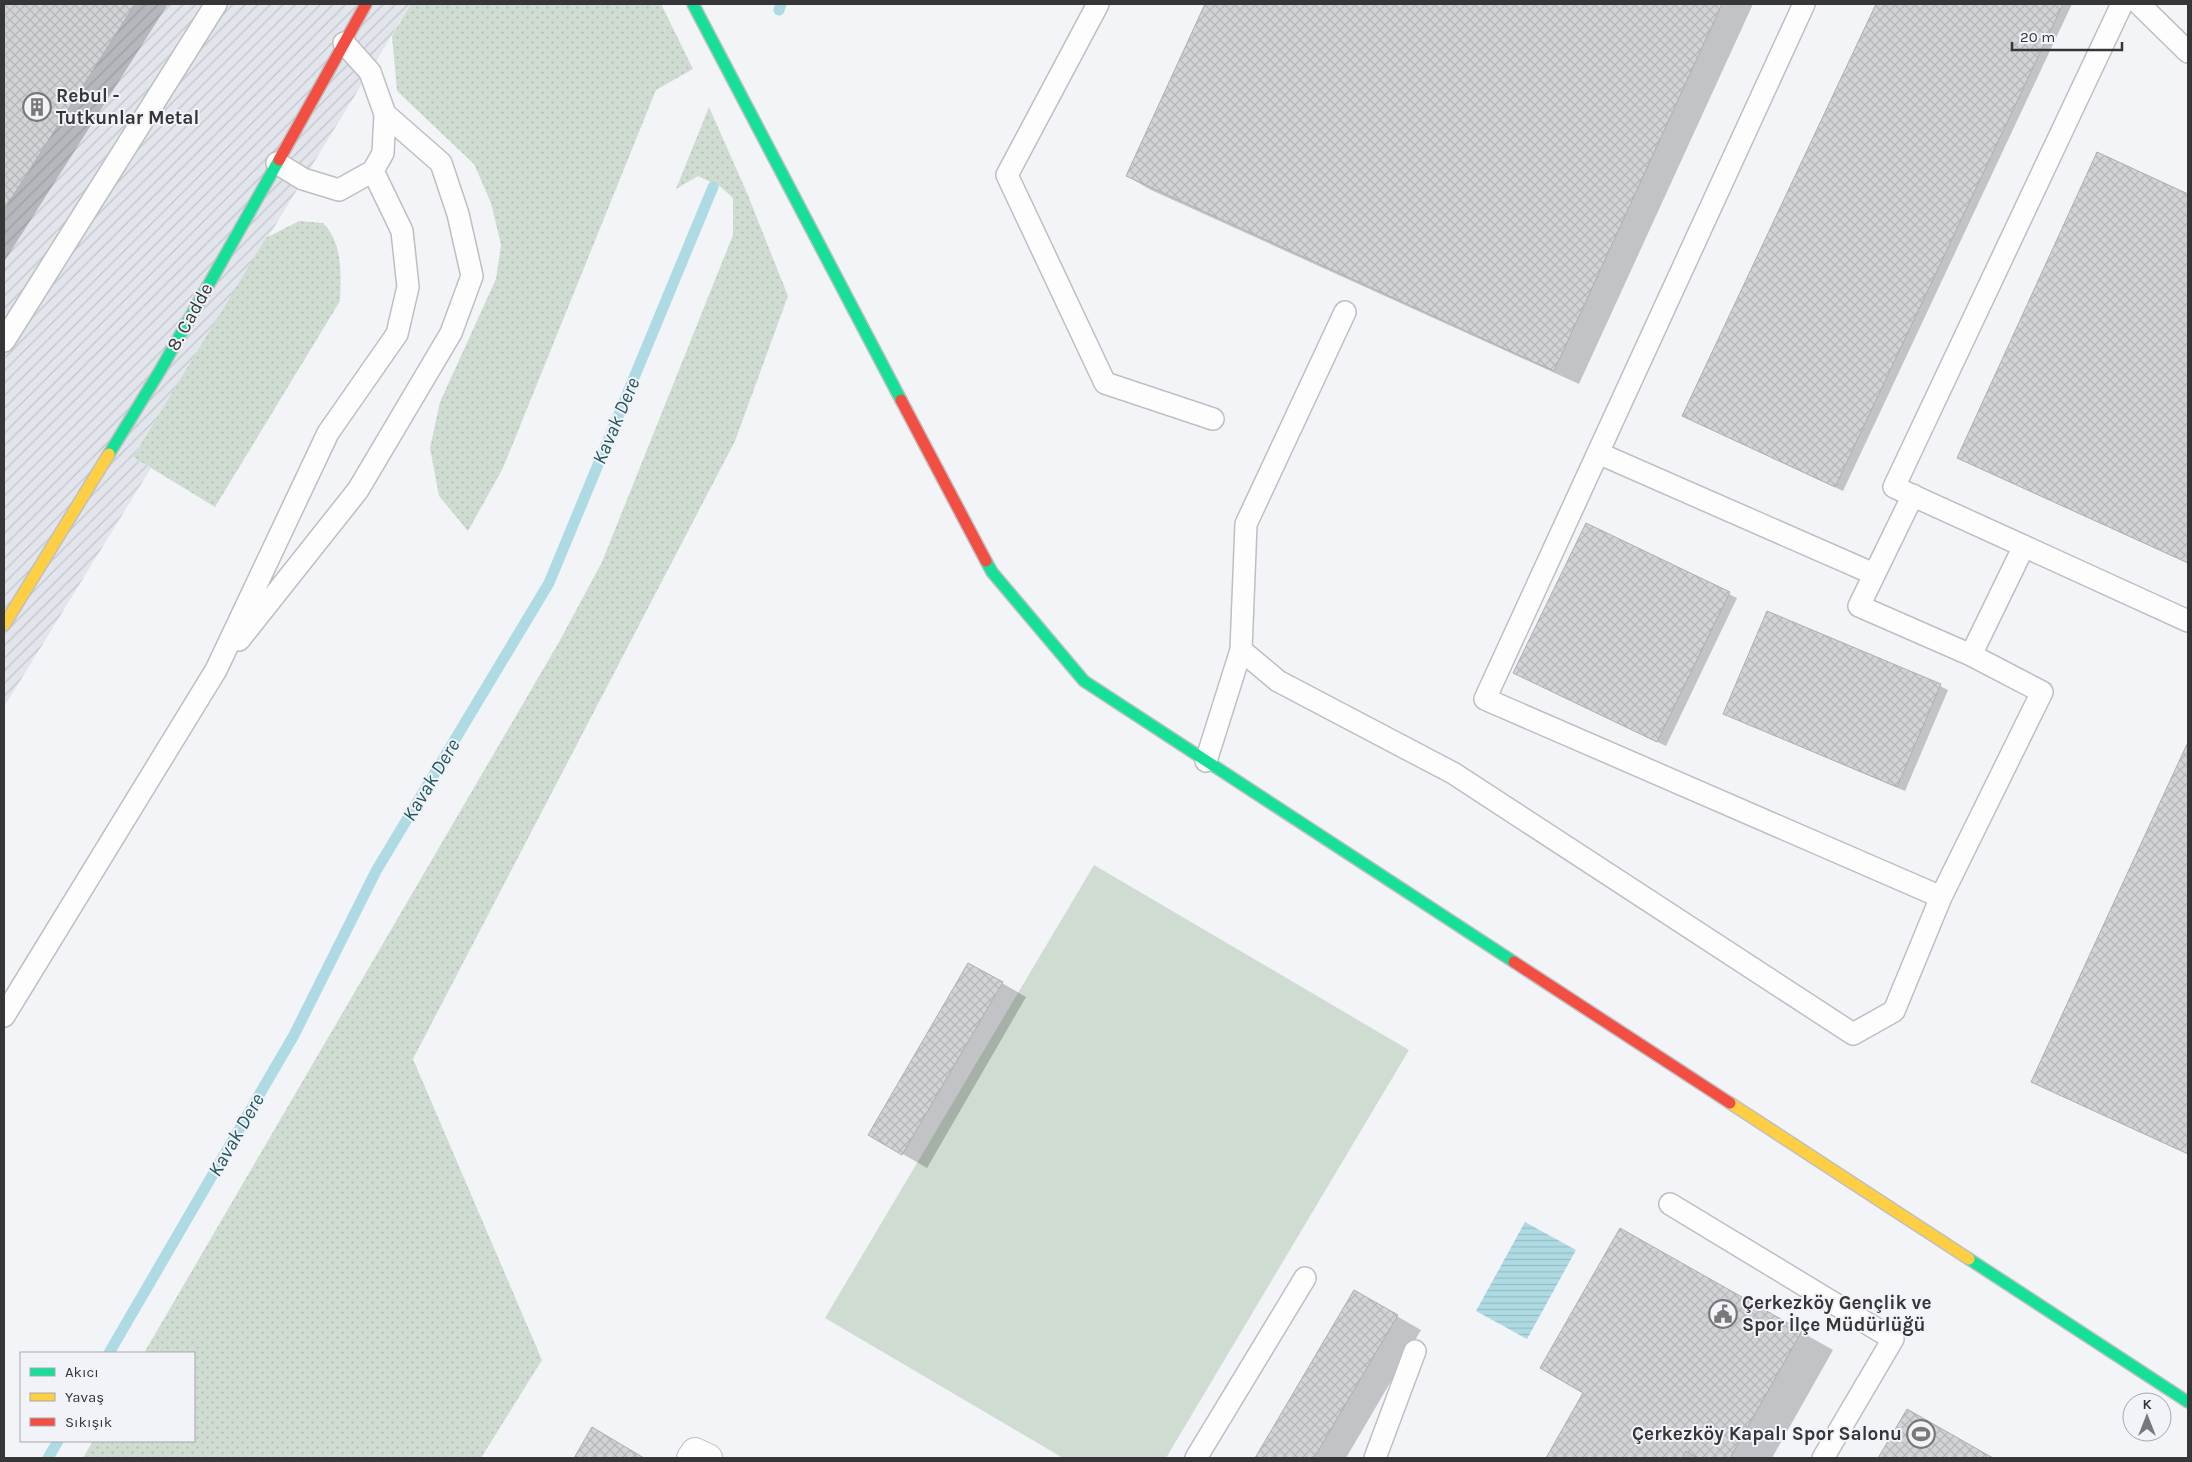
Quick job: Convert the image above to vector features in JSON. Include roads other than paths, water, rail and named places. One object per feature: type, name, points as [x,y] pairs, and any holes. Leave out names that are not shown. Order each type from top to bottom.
[{"type":"street","name":"8. Cadde","points":[[4,625],[161,369],[366,4]]},
{"type":"street","points":[[694,4],[992,572],[1084,681],[2188,1402]]},
{"type":"street","points":[[691,1458],[695,1452],[708,1458]]},
{"type":"lane","points":[[4,341],[216,4]]},
{"type":"lane","points":[[1098,4],[1007,175],[1105,383],[1213,419]]},
{"type":"lane","points":[[1804,4],[1485,699],[1942,897]]},
{"type":"lane","points":[[2122,4],[1894,487],[2188,621]]},
{"type":"lane","points":[[2139,4],[2188,52]]},
{"type":"lane","points":[[277,163],[303,180],[340,190],[373,171],[383,153],[385,114],[370,72],[344,43]]},
{"type":"lane","points":[[216,670],[358,490],[450,333],[472,276],[458,214],[441,163],[385,114]]},
{"type":"lane","points":[[4,1016],[216,670],[328,433],[397,334],[408,286],[402,231],[373,171]]},
{"type":"lane","points":[[1206,760],[1241,650],[1246,524],[1345,312]]},
{"type":"lane","points":[[1598,453],[1874,574]]},
{"type":"lane","points":[[1241,650],[1278,681],[1453,773],[1853,1034],[1894,1011],[1942,897],[2042,692],[1971,655],[1859,606],[1912,495]]},
{"type":"lane","points":[[1971,655],[2024,546]]},
{"type":"lane","points":[[1670,1204],[1893,1339],[1823,1458]]},
{"type":"lane","points":[[1196,1458],[1305,1278]]},
{"type":"lane","points":[[1375,1458],[1415,1351]]},
{"type":"water","points":[[1525,1222],[1576,1250],[1527,1339],[1476,1311]]},
{"type":"waterway","points":[[779,10],[781,4]]},
{"type":"waterway","name":"Kavak Dere","points":[[110,1352],[294,1035],[376,871],[549,583],[713,187]]},
{"type":"waterway","name":"Kavak Dere","points":[[48,1458],[57,1442]]},
{"type":"place","name":"Rebul - Tutkunlar Metal","points":[[37,107]]},
{"type":"place","name":"Çerkezköy Gençlik ve Spor İlçe Müdürlüğü","points":[[1723,1314]]},
{"type":"place","name":"Çerkezköy Kapalı Spor Salonu","points":[[1921,1434]]}]
